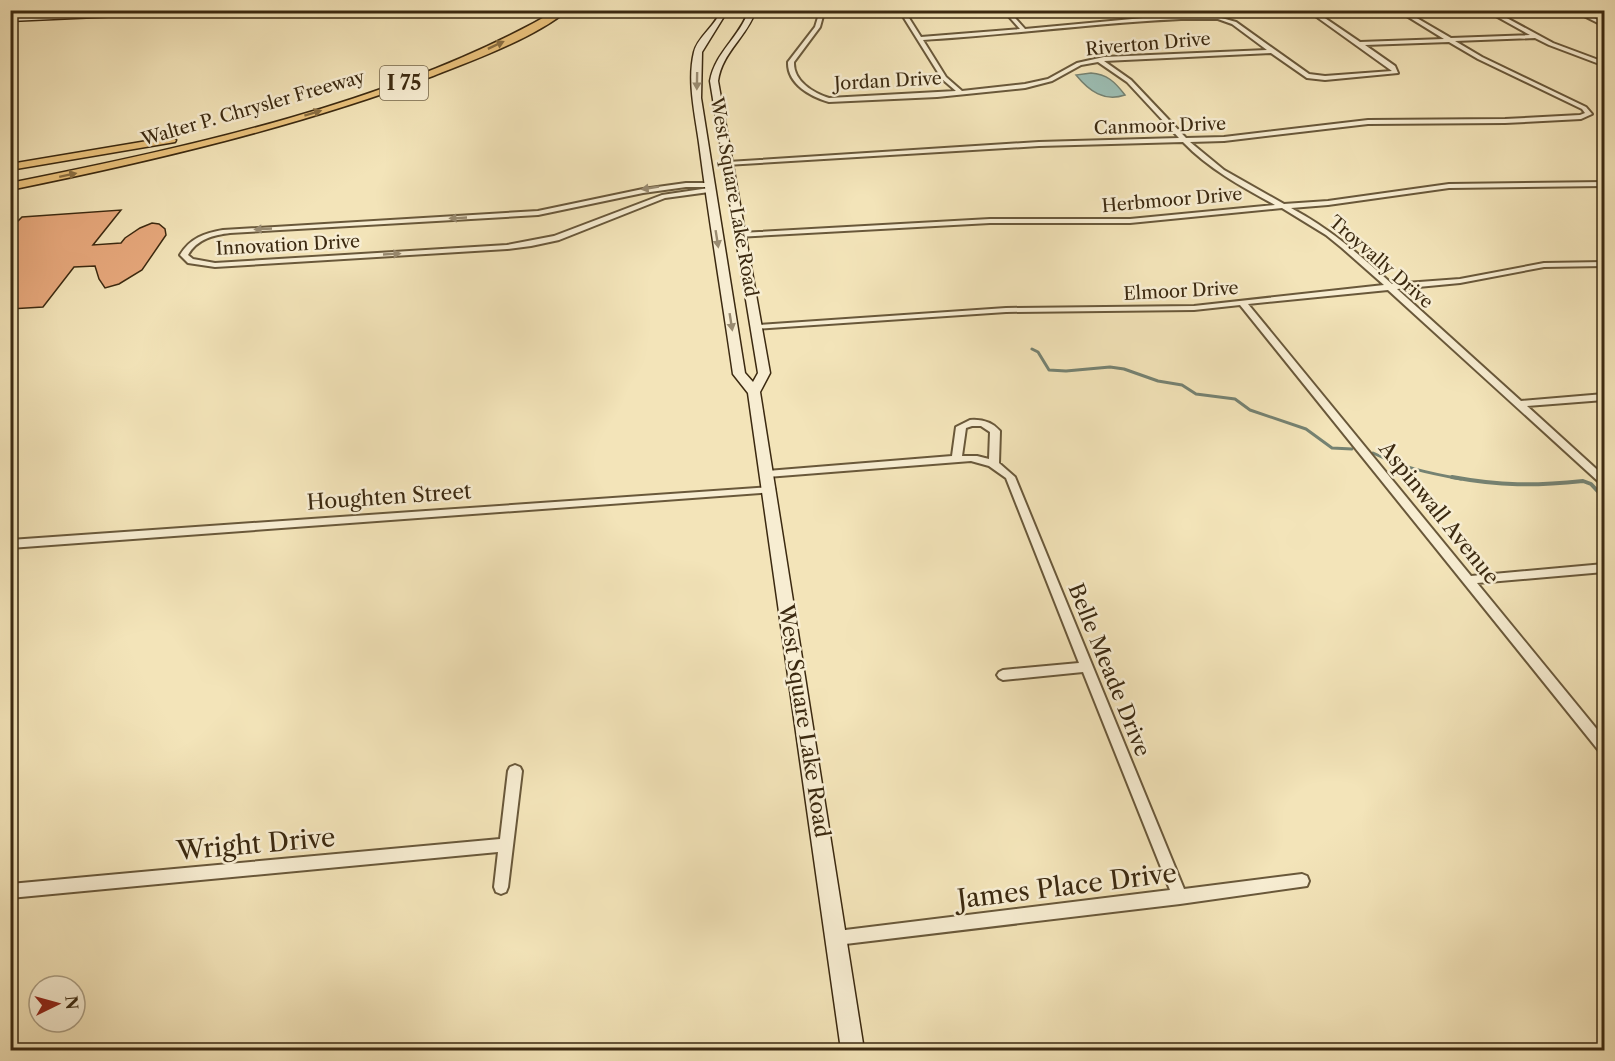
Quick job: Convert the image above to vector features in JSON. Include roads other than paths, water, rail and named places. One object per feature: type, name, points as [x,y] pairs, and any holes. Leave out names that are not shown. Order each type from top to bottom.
[{"type":"highway","name":"Walter P. Chrysler Freeway","points":[[10,187],[157,155],[394,87],[479,53],[564,10]]},
{"type":"highway","name":"Walter P. Chrysler Freeway","points":[[10,176],[178,139],[273,114],[361,86]]},
{"type":"highway","points":[[10,167],[178,139]]},
{"type":"main road","points":[[10,12],[65,10]]},
{"type":"main road","points":[[145,14],[156,10]]},
{"type":"main road","points":[[10,19],[248,10]]},
{"type":"main road","name":"West Square Lake Road","points":[[726,10],[723,29],[703,42],[698,60],[697,101],[708,187],[739,374],[754,392],[769,482],[853,1050]]},
{"type":"main road","points":[[698,60],[712,60],[740,32],[751,18],[753,10]]},
{"type":"main road","points":[[723,29],[740,32]]},
{"type":"main road","name":"West Square Lake Road","points":[[712,60],[764,373],[754,392]]},
{"type":"main road","points":[[700,120],[708,123],[721,121]]},
{"type":"main road","points":[[708,187],[725,185],[732,189]]},
{"type":"main road","points":[[735,350],[747,355],[760,353]]},
{"type":"street","name":"Jordan Drive","points":[[901,10],[944,78],[960,92]]},
{"type":"street","points":[[1005,10],[1024,31]]},
{"type":"street","points":[[920,39],[1024,31],[1072,24],[1225,19],[1234,23],[1301,74],[1345,77],[1396,72],[1393,67],[1309,10]]},
{"type":"street","points":[[1399,10],[1449,40]]},
{"type":"street","points":[[1487,10],[1537,36],[1605,64]]},
{"type":"street","points":[[1574,10],[1605,25]]},
{"type":"street","name":"Jordan Drive","points":[[827,11],[820,15],[817,27],[791,62],[790,69],[794,77],[816,96],[825,99],[929,96],[960,92]]},
{"type":"street","points":[[1359,44],[1537,36]]},
{"type":"street","name":"Canmoor Drive","points":[[728,164],[1039,144],[1237,138],[1368,122],[1530,121],[1581,117],[1588,114],[1588,111],[1449,40]]},
{"type":"street","name":"Riverton Drive","points":[[960,92],[1040,83],[1076,66],[1099,60],[1272,51]]},
{"type":"street","name":"Troyvally Drive","points":[[1099,60],[1119,71],[1132,82],[1152,108],[1185,141],[1222,171],[1336,238],[1605,481]]},
{"type":"street","name":"Herbmoor Drive","points":[[741,236],[990,221],[1130,220],[1339,201],[1449,186],[1605,184]]},
{"type":"street","name":"Innovation Drive","points":[[708,187],[664,196],[556,238],[507,247],[215,265],[191,261],[184,255],[194,242],[210,235],[230,231],[538,213],[582,206],[645,188],[708,187]]},
{"type":"street","name":"Elmoor Drive","points":[[757,327],[1006,310],[1161,310],[1470,279],[1545,265],[1605,264]]},
{"type":"street","name":"Aspinwall Avenue","points":[[1243,303],[1605,747]]},
{"type":"street","points":[[1520,404],[1605,397]]},
{"type":"street","points":[[957,459],[961,427],[974,423],[989,426],[995,431],[994,463]]},
{"type":"street","name":"Houghten Street","points":[[10,544],[769,482],[957,459],[976,458],[994,463]]},
{"type":"street","name":"Belle Meade Drive","points":[[994,463],[1010,477],[1180,897]]},
{"type":"street","points":[[1469,580],[1605,568]]},
{"type":"street","points":[[1003,675],[1087,667]]},
{"type":"street","points":[[501,887],[515,771]]},
{"type":"street","name":"Wright Drive","points":[[10,891],[506,845]]},
{"type":"street","name":"James Place Drive","points":[[837,938],[1302,881]]},
{"type":"water","points":[[1091,73],[1110,79],[1125,95],[1110,97],[1098,94],[1076,75]]},
{"type":"waterway","points":[[1032,349],[1038,352],[1049,370],[1066,371],[1110,367],[1124,369],[1158,381],[1182,385],[1196,394],[1235,399],[1250,410],[1306,429],[1332,448],[1352,449]]},
{"type":"waterway","points":[[1373,453],[1395,463],[1461,479]]},
{"type":"waterway","points":[[1452,477],[1518,484],[1583,481],[1591,484],[1604,498]]}]
